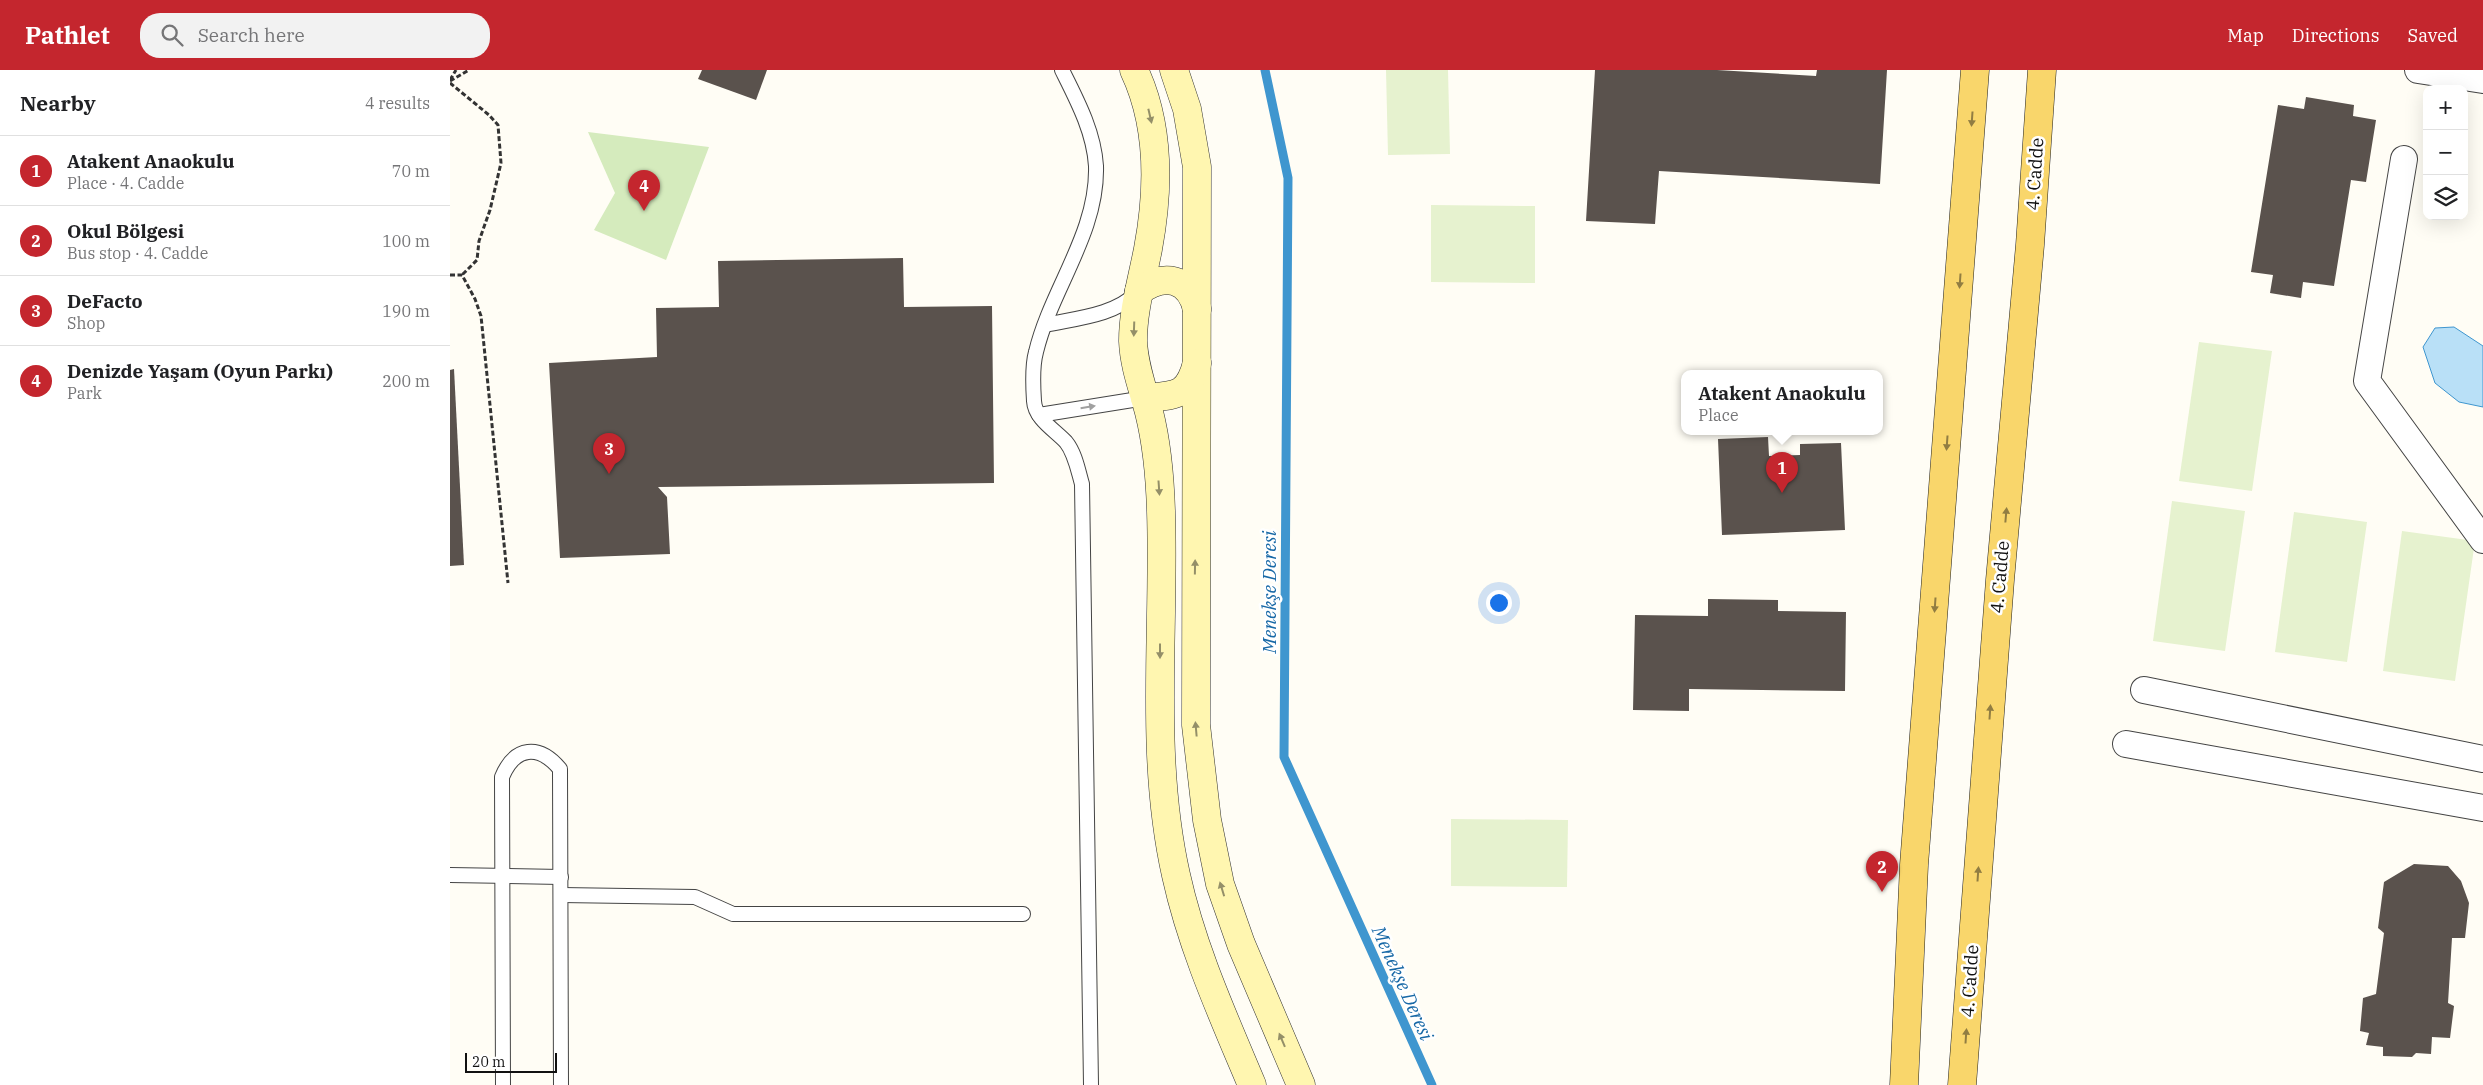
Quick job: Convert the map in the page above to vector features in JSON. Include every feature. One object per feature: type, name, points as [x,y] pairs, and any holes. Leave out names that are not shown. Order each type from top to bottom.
[{"type":"main road","points":[[1904,1085],[1914,865],[1975,70]]},
{"type":"main road","name":"4. Cadde","points":[[1962,1085],[2000,580],[2030,245],[2042,70]]},
{"type":"street","points":[[1134,70],[1151,118],[1155,160],[1148,246],[1139,291],[1133,344],[1158,460],[1161,512],[1160,742],[1165,800],[1175,872],[1189,928],[1212,992],[1252,1085]]},
{"type":"street","points":[[1174,70],[1187,109],[1197,167],[1196,725],[1207,820],[1220,884],[1241,944],[1301,1085]]},
{"type":"street","points":[[2418,70],[2483,80]]},
{"type":"street","points":[[2404,159],[2367,381],[2483,540]]},
{"type":"street","points":[[1139,291],[1148,284],[1159,281],[1183,283],[1190,288],[1197,309]]},
{"type":"street","points":[[1145,398],[1179,394],[1188,387],[1197,363]]},
{"type":"street","points":[[2144,690],[2483,759]]},
{"type":"street","points":[[2126,744],[2483,808]]},
{"type":"lane","points":[[1062,70],[1082,109],[1096,166],[1091,215],[1035,353],[1034,403],[1040,415],[1066,442],[1076,460],[1082,484],[1092,1085]]},
{"type":"lane","points":[[1045,325],[1109,311],[1127,302],[1139,291]]},
{"type":"lane","points":[[1040,415],[1145,398]]},
{"type":"lane","points":[[503,1085],[502,777],[514,757],[522,752],[539,752],[551,758],[560,769],[561,1085]]},
{"type":"lane","points":[[450,875],[561,877]]},
{"type":"lane","points":[[561,895],[695,897],[733,914],[1024,914]]},
{"type":"path","points":[[450,82],[456,70]]},
{"type":"path","points":[[450,82],[469,70]]},
{"type":"path","points":[[450,82],[498,125],[501,163],[490,210],[479,241],[477,260],[462,275],[450,275]]},
{"type":"path","points":[[462,275],[475,299],[481,316],[508,583]]},
{"type":"green space","points":[[1386,70],[1448,70],[1450,154],[1388,155]]},
{"type":"green space","points":[[588,132],[709,147],[666,260],[594,230],[615,193]]},
{"type":"green space","points":[[1431,205],[1535,206],[1535,283],[1431,282]]},
{"type":"green space","points":[[2199,342],[2272,351],[2252,491],[2179,481]]},
{"type":"green space","points":[[2172,501],[2245,511],[2225,651],[2153,641]]},
{"type":"green space","points":[[2294,512],[2367,522],[2347,662],[2275,652]]},
{"type":"green space","points":[[2402,531],[2475,541],[2455,681],[2383,671]]},
{"type":"green space","points":[[1451,819],[1568,820],[1567,887],[1451,886]]},
{"type":"water","points":[[2454,327],[2483,346],[2483,407],[2459,402],[2435,383],[2423,347],[2435,328]]},
{"type":"building","points":[[702,70],[767,70],[756,100],[698,79]]},
{"type":"building","points":[[1595,70],[1717,70],[1816,76],[1817,70],[1887,70],[1880,184],[1659,171],[1655,224],[1586,221]]},
{"type":"building","points":[[2306,97],[2354,105],[2353,116],[2376,120],[2366,182],[2351,180],[2334,286],[2303,282],[2301,298],[2270,293],[2273,275],[2251,272],[2278,105],[2304,109]]},
{"type":"building","points":[[903,258],[904,307],[992,306],[994,483],[658,487],[667,497],[670,554],[560,558],[549,363],[657,357],[656,308],[719,307],[718,261]]},
{"type":"building","points":[[454,369],[464,565],[450,566],[450,370]]},
{"type":"building","points":[[1768,437],[1769,456],[1800,455],[1800,444],[1841,443],[1845,530],[1722,535],[1718,439]]},
{"type":"building","points":[[1708,599],[1778,600],[1778,611],[1846,612],[1845,691],[1689,689],[1689,711],[1633,710],[1635,615],[1708,616]]},
{"type":"building","points":[[2414,864],[2448,866],[2461,881],[2469,903],[2465,938],[2452,938],[2448,1003],[2454,1006],[2450,1038],[2432,1037],[2431,1054],[2416,1053],[2412,1057],[2383,1056],[2383,1047],[2366,1045],[2369,1033],[2360,1031],[2363,998],[2376,994],[2384,933],[2378,928],[2384,882]]},
{"type":"waterway","name":"Menekşe Deresi","points":[[1265,70],[1288,178],[1284,757],[1432,1085]]},
{"type":"place","name":"Denizde Yaşam (Oyun Parkı)","points":[[644,211]]},
{"type":"place","name":"DeFacto","points":[[609,474]]},
{"type":"place","name":"Atakent Anaokulu","points":[[1782,493]]},
{"type":"place","name":"Okul Bölgesi","points":[[1882,892]]}]
